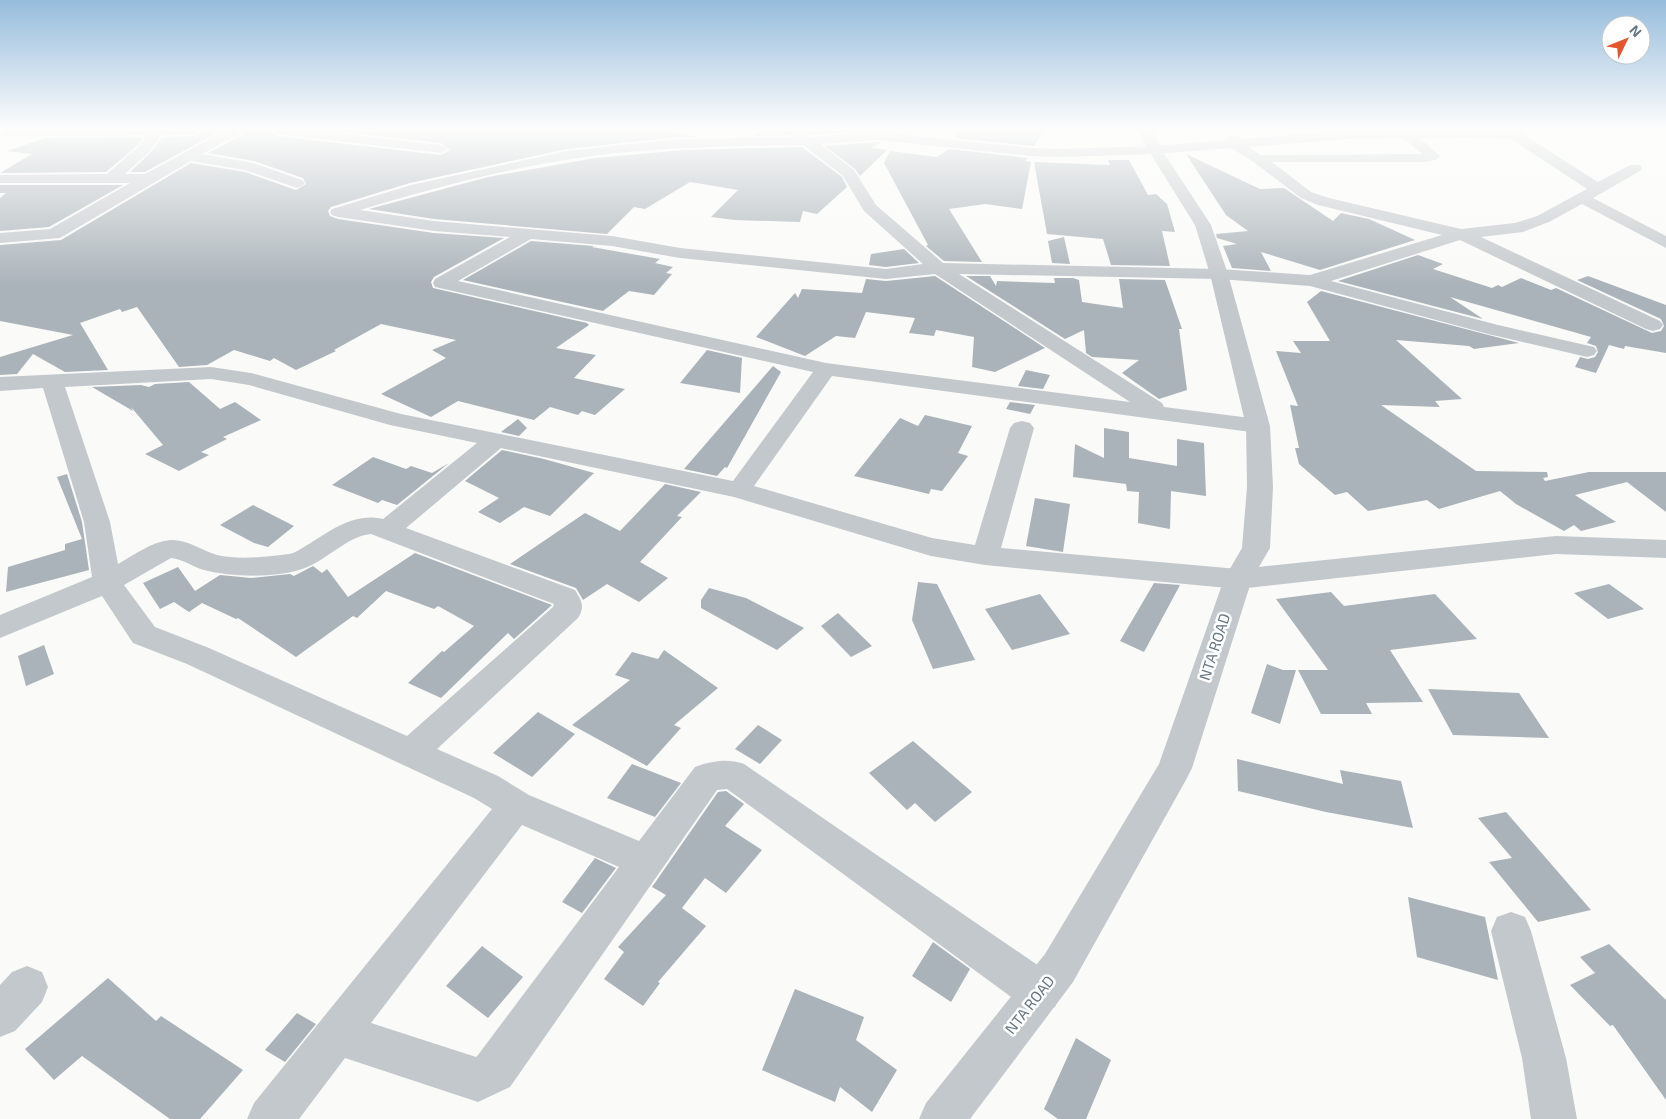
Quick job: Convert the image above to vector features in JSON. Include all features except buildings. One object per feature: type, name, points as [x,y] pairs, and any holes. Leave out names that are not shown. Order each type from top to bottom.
[{"type":"street","points":[[0,238],[54,234],[141,182]]},
{"type":"street","points":[[444,182],[410,190],[338,212],[434,226],[612,241],[680,253],[877,274],[938,268],[1219,274],[1311,280],[1495,330],[1587,351]]},
{"type":"street","points":[[855,182],[870,208],[938,268],[1161,412]]},
{"type":"street","name":"NTA ROAD","points":[[942,1119],[1059,968],[1175,768],[1238,580],[1256,548],[1260,487],[1258,426],[1219,274],[1203,225],[1177,182]]},
{"type":"street","points":[[1289,182],[1306,195],[1324,202],[1460,234],[1653,325]]},
{"type":"street","points":[[1587,182],[1596,188]]},
{"type":"street","points":[[1311,280],[1460,234],[1517,228],[1543,219],[1607,182]]},
{"type":"street","points":[[1580,197],[1647,231],[1666,243]]},
{"type":"street","points":[[526,235],[442,283],[826,369],[1258,426]]},
{"type":"street","points":[[738,490],[826,369]]},
{"type":"street","points":[[0,384],[212,373],[251,379],[398,420],[738,490],[931,547],[985,556],[1238,580],[1556,545],[1666,549]]},
{"type":"street","points":[[52,382],[97,522],[107,582],[144,635],[198,656],[486,787],[516,806],[646,861]]},
{"type":"street","points":[[985,556],[1022,428]]},
{"type":"street","points":[[386,530],[495,441]]},
{"type":"street","points":[[0,627],[107,582],[165,550],[180,549],[209,562],[222,565],[292,563],[313,555],[354,528],[365,525],[372,525],[386,530],[565,598],[568,603],[568,611],[411,753]]},
{"type":"street","points":[[337,1034],[478,1080],[494,1072],[707,777],[732,774],[1040,992]]},
{"type":"street","points":[[270,1119],[516,806]]},
{"type":"street","points":[[1512,931],[1544,1058],[1554,1119]]}]
